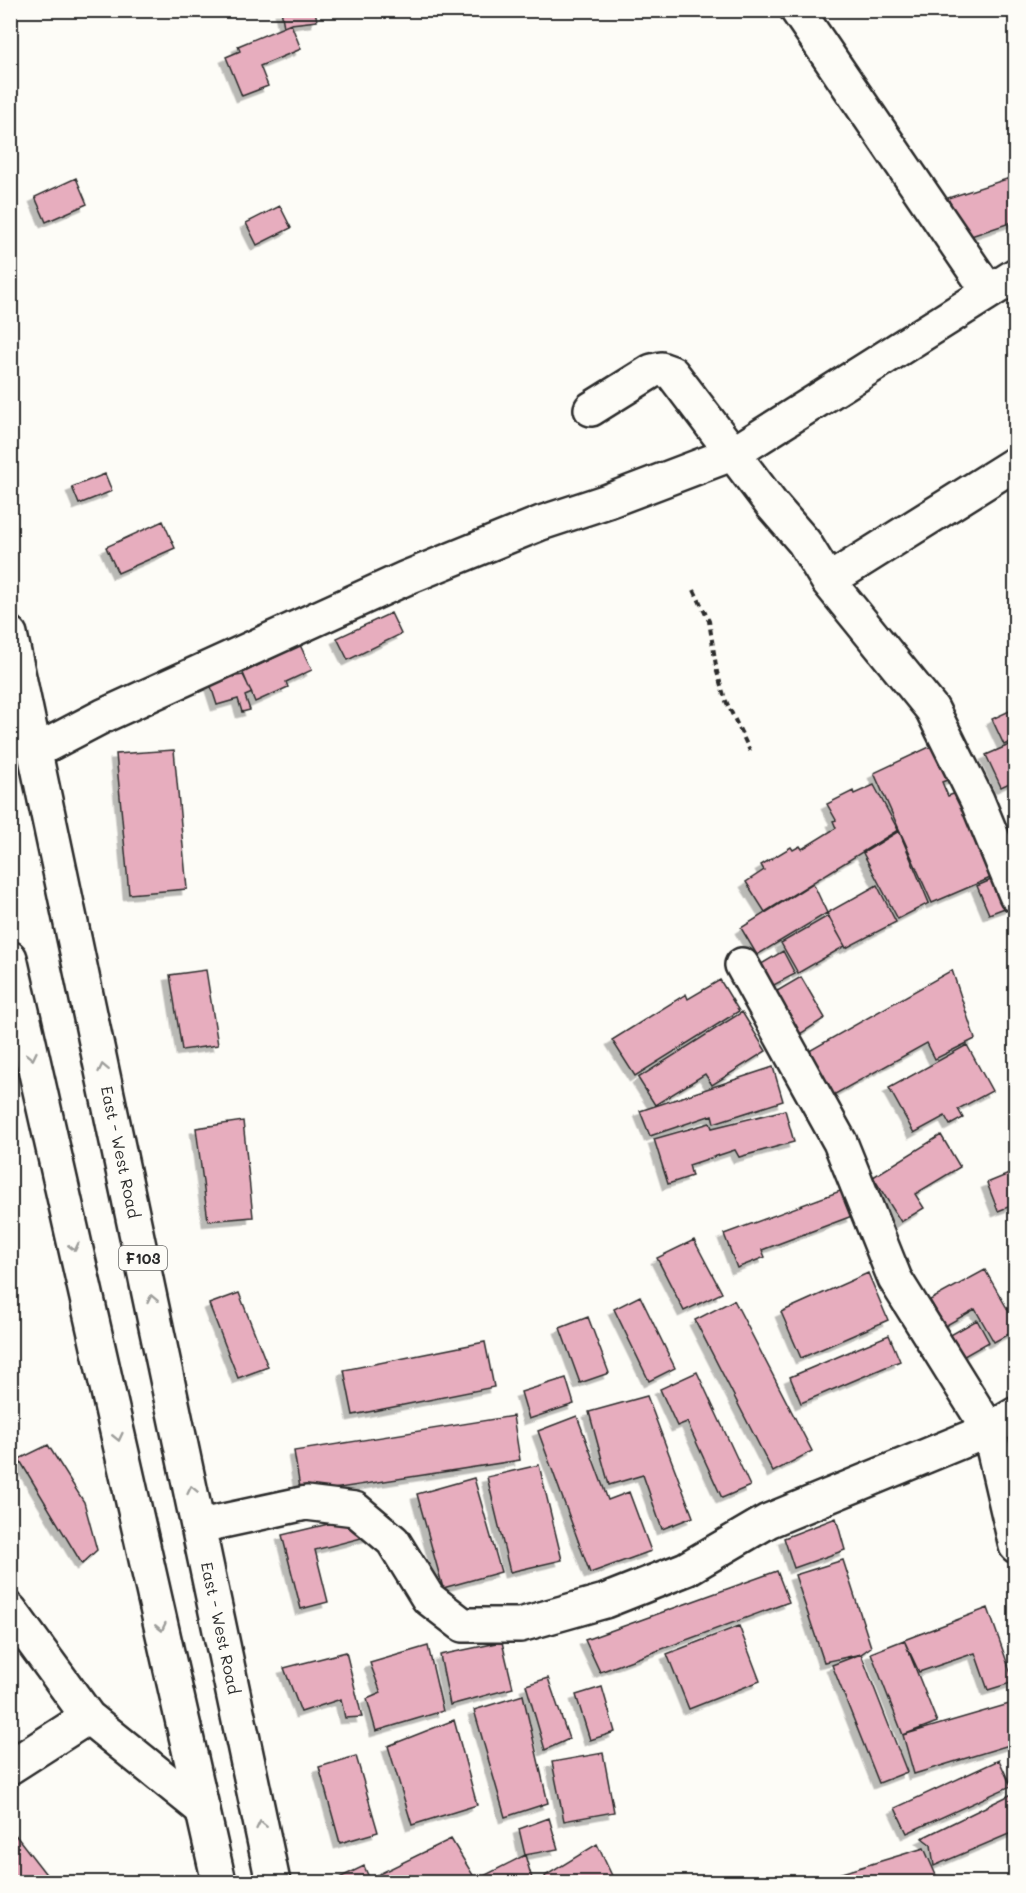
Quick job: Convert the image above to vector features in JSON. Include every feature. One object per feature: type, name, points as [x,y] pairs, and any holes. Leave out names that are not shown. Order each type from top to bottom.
[{"type":"street","points":[[36,751],[103,716],[416,574],[541,523],[609,501],[734,453],[1002,284],[797,10]]},
{"type":"street","points":[[591,409],[652,371],[662,369],[672,373],[772,505],[804,542],[828,581],[932,709],[977,800],[1016,894]]},
{"type":"street","points":[[828,581],[1016,463]]},
{"type":"street","name":"East - West Road","points":[[10,634],[200,1526],[273,1882]]},
{"type":"street","points":[[10,958],[219,1882]]},
{"type":"street","points":[[742,965],[840,1142],[896,1279],[1002,1422],[1016,1546]]},
{"type":"street","points":[[200,1526],[306,1503],[355,1509],[393,1541],[428,1598],[463,1625],[520,1625],[605,1600],[686,1569],[768,1521],[1002,1422]]},
{"type":"street","points":[[10,1610],[88,1717],[203,1810]]},
{"type":"street","points":[[10,1767],[88,1717]]},
{"type":"path","points":[[694,590],[709,621],[717,672],[725,699],[750,751]]},
{"type":"building","points":[[281,10],[315,10],[317,21],[284,27]]},
{"type":"building","points":[[291,24],[301,49],[260,66],[268,86],[242,96],[226,57],[240,51],[238,46]]},
{"type":"building","points":[[1016,176],[1016,221],[962,239],[948,198]]},
{"type":"building","points":[[76,178],[87,204],[46,222],[35,197]]},
{"type":"building","points":[[280,206],[291,228],[257,245],[246,223]]},
{"type":"building","points":[[105,474],[112,491],[79,504],[72,487]]},
{"type":"building","points":[[163,521],[175,548],[118,573],[106,547]]},
{"type":"building","points":[[391,613],[401,634],[348,660],[337,638]]},
{"type":"building","points":[[300,645],[312,670],[286,682],[288,687],[255,702],[243,673]]},
{"type":"building","points":[[229,671],[231,677],[243,675],[252,693],[245,696],[250,710],[242,712],[238,699],[217,705],[208,677]]},
{"type":"building","points":[[1016,708],[1016,739],[1004,745],[992,719]]},
{"type":"building","points":[[1016,742],[1016,780],[1001,787],[986,755]]},
{"type":"building","points":[[938,743],[955,777],[942,782],[948,796],[956,793],[995,876],[932,903],[874,773]]},
{"type":"building","points":[[174,750],[187,889],[129,894],[116,754]]},
{"type":"building","points":[[874,785],[898,830],[765,912],[746,882],[764,870],[761,865],[791,847],[793,850],[800,846],[802,849],[836,828],[833,821],[836,820],[827,804],[853,791],[854,794]]},
{"type":"building","points":[[899,831],[929,903],[898,919],[863,853]]},
{"type":"building","points":[[998,877],[1010,906],[989,914],[977,886]]},
{"type":"building","points":[[813,883],[827,913],[757,955],[741,928]]},
{"type":"building","points":[[877,885],[896,922],[846,948],[827,913]]},
{"type":"building","points":[[828,916],[845,946],[798,973],[781,943]]},
{"type":"building","points":[[783,951],[795,974],[770,987],[758,966]]},
{"type":"building","points":[[206,970],[218,1045],[182,1050],[170,975]]},
{"type":"building","points":[[952,970],[975,1039],[935,1059],[927,1043],[828,1098],[804,1054]]},
{"type":"building","points":[[801,977],[825,1018],[797,1036],[772,994]]},
{"type":"building","points":[[720,980],[739,1011],[635,1076],[612,1040],[686,994],[688,999]]},
{"type":"building","points":[[742,1012],[766,1051],[712,1085],[705,1074],[655,1105],[638,1078]]},
{"type":"building","points":[[967,1045],[992,1091],[958,1109],[963,1118],[950,1125],[945,1116],[914,1133],[889,1088]]},
{"type":"building","points":[[773,1067],[783,1101],[714,1123],[712,1115],[650,1136],[640,1111]]},
{"type":"building","points":[[785,1110],[794,1142],[739,1157],[735,1150],[689,1165],[692,1176],[668,1184],[654,1139],[710,1123],[712,1128]]},
{"type":"building","points":[[243,1121],[253,1217],[208,1221],[196,1128]]},
{"type":"building","points":[[941,1135],[960,1167],[915,1194],[924,1208],[901,1222],[873,1177]]},
{"type":"building","points":[[1016,1171],[1016,1204],[998,1211],[987,1183]]},
{"type":"building","points":[[843,1190],[852,1216],[762,1250],[765,1257],[737,1268],[724,1234]]},
{"type":"building","points":[[694,1240],[722,1293],[684,1311],[657,1258]]},
{"type":"building","points":[[985,1270],[1016,1324],[1016,1330],[994,1342],[975,1309],[945,1326],[930,1300]]},
{"type":"building","points":[[868,1273],[888,1320],[801,1358],[781,1312]]},
{"type":"building","points":[[239,1293],[268,1367],[238,1378],[209,1304]]},
{"type":"building","points":[[640,1296],[675,1368],[649,1381],[614,1309]]},
{"type":"building","points":[[734,1300],[812,1451],[773,1472],[695,1320]]},
{"type":"building","points":[[588,1317],[609,1373],[580,1383],[560,1328]]},
{"type":"building","points":[[977,1320],[989,1342],[959,1359],[947,1337]]},
{"type":"building","points":[[889,1335],[900,1361],[801,1403],[790,1377]]},
{"type":"building","points":[[485,1342],[494,1387],[353,1415],[344,1370]]},
{"type":"building","points":[[697,1372],[750,1486],[722,1498],[687,1422],[677,1426],[660,1389]]},
{"type":"building","points":[[566,1378],[574,1404],[529,1419],[521,1392]]},
{"type":"building","points":[[647,1396],[693,1517],[662,1529],[643,1475],[609,1485],[589,1412]]},
{"type":"building","points":[[513,1416],[520,1460],[301,1494],[294,1451]]},
{"type":"building","points":[[577,1416],[608,1500],[629,1492],[651,1551],[590,1573],[538,1431]]},
{"type":"building","points":[[48,1445],[84,1502],[97,1550],[82,1564],[19,1459]]},
{"type":"building","points":[[539,1465],[562,1560],[510,1572],[487,1477]]},
{"type":"building","points":[[474,1478],[501,1572],[443,1588],[417,1494]]},
{"type":"building","points":[[362,1516],[369,1536],[315,1550],[328,1602],[301,1609],[282,1535]]},
{"type":"building","points":[[836,1518],[845,1550],[794,1568],[784,1538]]},
{"type":"building","points":[[843,1560],[871,1647],[861,1654],[824,1662],[795,1575]]},
{"type":"building","points":[[777,1571],[789,1602],[600,1672],[585,1640]]},
{"type":"building","points":[[988,1608],[1014,1682],[988,1690],[975,1653],[919,1672],[904,1640]]},
{"type":"building","points":[[739,1626],[760,1681],[689,1709],[667,1654]]},
{"type":"building","points":[[904,1640],[937,1722],[903,1735],[871,1653]]},
{"type":"building","points":[[502,1642],[513,1688],[450,1705],[440,1655]]},
{"type":"building","points":[[428,1646],[443,1711],[376,1731],[367,1699],[381,1693],[370,1663]]},
{"type":"building","points":[[346,1652],[362,1717],[345,1718],[341,1699],[301,1712],[284,1668]]},
{"type":"building","points":[[861,1654],[907,1772],[879,1783],[832,1665]]},
{"type":"building","points":[[548,1678],[569,1739],[545,1750],[526,1685]]},
{"type":"building","points":[[602,1687],[615,1732],[590,1740],[576,1695]]},
{"type":"building","points":[[523,1695],[548,1803],[505,1817],[474,1710]]},
{"type":"building","points":[[1016,1702],[1016,1743],[914,1774],[903,1735]]},
{"type":"building","points":[[454,1720],[477,1805],[412,1825],[388,1746]]},
{"type":"building","points":[[603,1753],[614,1812],[564,1821],[552,1762]]},
{"type":"building","points":[[356,1756],[378,1832],[340,1843],[319,1767]]},
{"type":"building","points":[[999,1760],[1011,1786],[907,1833],[895,1808]]},
{"type":"building","points":[[1016,1792],[1016,1831],[934,1866],[931,1845],[922,1838]]},
{"type":"building","points":[[549,1818],[558,1849],[525,1855],[519,1829]]},
{"type":"building","points":[[10,1828],[52,1882],[10,1882]]},
{"type":"building","points":[[451,1839],[476,1880],[470,1882],[382,1882],[377,1875]]},
{"type":"building","points":[[597,1844],[615,1882],[547,1882],[545,1876]]},
{"type":"building","points":[[924,1848],[939,1882],[826,1882],[825,1878]]},
{"type":"building","points":[[525,1855],[533,1882],[470,1882],[476,1880]]},
{"type":"building","points":[[364,1866],[371,1882],[342,1882],[339,1878]]}]
